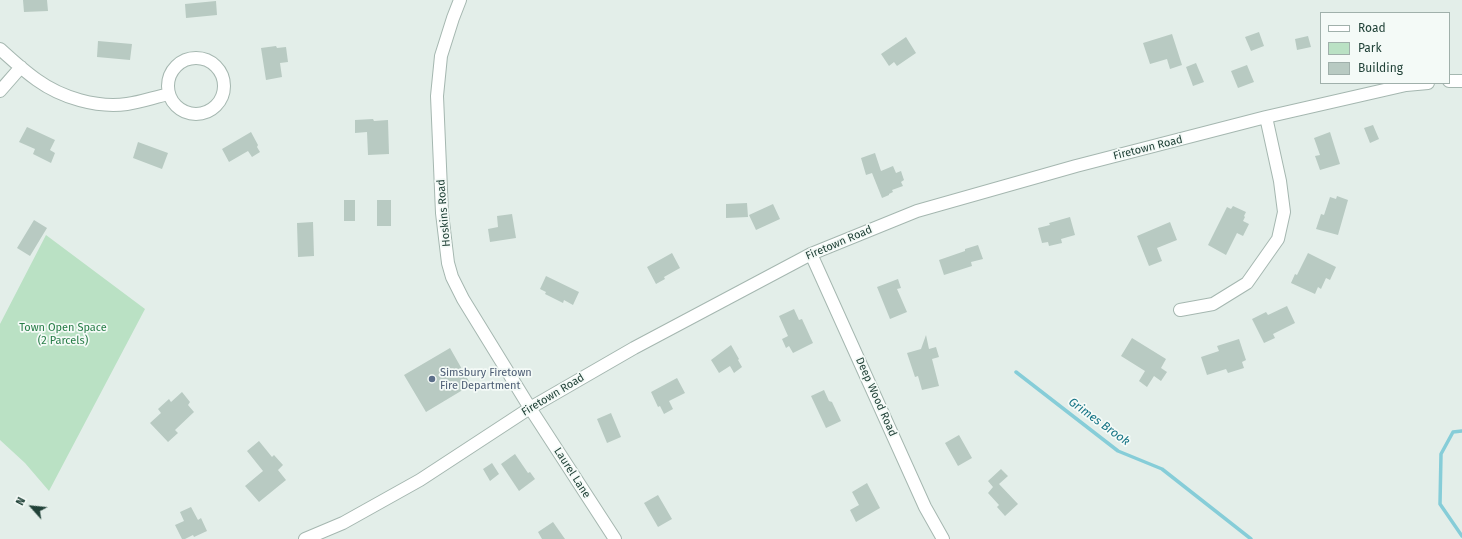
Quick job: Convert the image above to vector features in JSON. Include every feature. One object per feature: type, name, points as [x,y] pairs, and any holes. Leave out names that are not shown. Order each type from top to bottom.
[{"type":"street","name":"Hoskins Road","points":[[460,0],[441,56],[437,96],[442,213],[448,263],[452,277],[463,299],[530,408]]},
{"type":"street","points":[[0,49],[38,81],[55,91],[79,100],[106,105],[126,104],[169,94]]},
{"type":"street","points":[[193,57],[212,61],[219,68],[223,76],[225,85],[224,94],[213,109],[205,113],[187,113],[173,102],[169,94],[168,84],[170,74],[175,66],[184,60],[193,57]]},
{"type":"street","points":[[0,91],[21,68]]},
{"type":"street","points":[[1450,82],[1462,80]]},
{"type":"street","name":"Firetown Road","points":[[305,539],[343,523],[420,480],[530,408],[634,348],[811,254],[917,211],[1076,166],[1266,117],[1406,85],[1417,84]]},
{"type":"street","points":[[1180,310],[1213,304],[1247,283],[1278,240],[1284,212],[1280,181],[1266,117]]},
{"type":"street","name":"Deep Wood Road","points":[[811,254],[925,507],[943,539]]},
{"type":"street","name":"Laurel Lane","points":[[530,408],[615,539]]},
{"type":"green space","name":"Town Open Space (2 Parcels)","points":[[46,235],[145,309],[49,491],[25,463],[0,440],[0,324]]},
{"type":"building","points":[[23,0],[47,0],[48,11],[24,12]]},
{"type":"building","points":[[216,1],[217,15],[186,18],[185,4]]},
{"type":"building","points":[[1259,32],[1264,46],[1251,51],[1245,37]]},
{"type":"building","points":[[1172,34],[1182,65],[1170,69],[1167,59],[1150,64],[1143,43]]},
{"type":"building","points":[[1308,36],[1311,47],[1297,50],[1295,39]]},
{"type":"building","points":[[906,37],[916,53],[897,66],[894,62],[889,66],[881,54]]},
{"type":"building","points":[[98,41],[132,44],[130,60],[97,57]]},
{"type":"building","points":[[276,46],[277,48],[286,47],[288,62],[280,63],[282,77],[266,80],[261,48]]},
{"type":"building","points":[[1196,63],[1204,82],[1193,86],[1186,67]]},
{"type":"building","points":[[1247,65],[1254,82],[1238,88],[1231,71]]},
{"type":"building","points":[[373,119],[374,121],[388,120],[389,154],[368,155],[367,132],[355,133],[355,120]]},
{"type":"building","points":[[1373,125],[1379,139],[1370,143],[1364,128]]},
{"type":"building","points":[[27,127],[55,140],[50,150],[55,153],[51,163],[33,154],[35,149],[19,142]]},
{"type":"building","points":[[251,132],[260,152],[252,157],[248,151],[229,162],[222,149]]},
{"type":"building","points":[[1330,132],[1340,164],[1320,170],[1315,156],[1320,155],[1314,138]]},
{"type":"building","points":[[138,142],[168,153],[162,169],[133,158]]},
{"type":"building","points":[[875,153],[881,171],[893,166],[896,173],[901,171],[904,180],[901,182],[903,186],[892,190],[893,192],[882,198],[872,173],[866,175],[861,158]]},
{"type":"building","points":[[1337,196],[1348,200],[1338,235],[1316,229],[1321,214],[1324,215],[1330,197],[1336,199]]},
{"type":"building","points":[[344,200],[355,200],[355,221],[344,221]]},
{"type":"building","points":[[377,200],[391,200],[391,226],[377,226]]},
{"type":"building","points":[[747,203],[748,217],[726,218],[726,204]]},
{"type":"building","points":[[773,204],[780,219],[756,230],[749,215]]},
{"type":"building","points":[[1233,206],[1246,212],[1243,221],[1249,224],[1243,236],[1237,233],[1226,255],[1208,245],[1227,207],[1231,209]]},
{"type":"building","points":[[512,214],[516,238],[490,242],[488,229],[498,227],[497,216]]},
{"type":"building","points":[[1070,217],[1075,235],[1061,239],[1062,243],[1049,246],[1048,242],[1042,243],[1038,228]]},
{"type":"building","points":[[34,220],[47,228],[30,256],[17,248]]},
{"type":"building","points":[[313,222],[314,256],[298,257],[297,223]]},
{"type":"building","points":[[1170,222],[1177,240],[1157,248],[1162,261],[1149,266],[1137,236]]},
{"type":"building","points":[[978,245],[983,259],[971,262],[972,266],[944,275],[939,260]]},
{"type":"building","points":[[672,253],[680,268],[664,277],[665,279],[656,284],[647,267]]},
{"type":"building","points":[[1308,253],[1336,267],[1330,280],[1326,278],[1321,289],[1318,287],[1315,294],[1291,283],[1295,274],[1297,275]]},
{"type":"building","points":[[546,276],[579,292],[573,305],[564,300],[563,303],[545,294],[546,292],[540,289]]},
{"type":"building","points":[[898,279],[901,288],[897,289],[907,312],[890,319],[877,287]]},
{"type":"building","points":[[1287,306],[1295,323],[1273,334],[1275,338],[1264,343],[1252,319],[1266,312],[1268,315]]},
{"type":"building","points":[[794,309],[799,320],[802,319],[813,343],[793,353],[789,346],[786,348],[782,339],[788,336],[779,316]]},
{"type":"building","points":[[926,335],[929,349],[936,347],[939,357],[932,359],[939,386],[922,390],[918,376],[915,377],[907,353],[921,349]]},
{"type":"building","points":[[1132,338],[1166,359],[1161,368],[1167,372],[1161,381],[1154,376],[1147,387],[1139,381],[1145,371],[1121,356]]},
{"type":"building","points":[[1239,339],[1246,360],[1242,362],[1244,368],[1228,373],[1226,369],[1207,375],[1201,357],[1219,351],[1217,346]]},
{"type":"building","points":[[731,345],[742,367],[734,373],[730,366],[719,373],[711,360]]},
{"type":"building","points":[[450,348],[471,385],[426,412],[404,375]]},
{"type":"building","points":[[677,378],[685,393],[669,401],[673,409],[664,414],[660,406],[658,407],[651,392]]},
{"type":"building","points":[[824,390],[829,401],[832,402],[841,421],[826,428],[811,396]]},
{"type":"building","points":[[182,392],[190,402],[188,405],[194,412],[175,430],[178,433],[168,442],[150,423],[161,413],[158,409],[169,399],[171,402]]},
{"type":"building","points":[[611,413],[621,437],[607,443],[597,419]]},
{"type":"building","points":[[959,435],[972,458],[958,466],[945,443]]},
{"type":"building","points":[[259,441],[272,457],[274,455],[283,465],[278,470],[286,480],[259,502],[245,486],[263,471],[247,451]]},
{"type":"building","points":[[515,454],[528,473],[530,472],[535,479],[519,491],[501,464]]},
{"type":"building","points":[[492,463],[499,474],[490,481],[483,469]]},
{"type":"building","points":[[1001,469],[1008,476],[999,484],[1018,504],[1005,516],[997,507],[999,505],[988,493],[993,487],[988,481]]},
{"type":"building","points":[[867,483],[880,508],[856,522],[850,510],[859,505],[852,492]]},
{"type":"building","points":[[658,495],[672,519],[658,527],[644,503]]},
{"type":"building","points":[[191,507],[198,520],[201,518],[207,531],[194,537],[193,535],[182,539],[175,525],[184,521],[180,512]]},
{"type":"building","points":[[553,522],[565,539],[542,539],[538,532]]},
{"type":"waterway","name":"Grimes Brook","points":[[1016,372],[1118,451],[1162,469],[1251,539]]},
{"type":"waterway","points":[[1462,431],[1453,432],[1441,454],[1440,504],[1462,536]]},
{"type":"place","name":"Simsbury Firetown Fire Department","points":[[432,379]]}]
